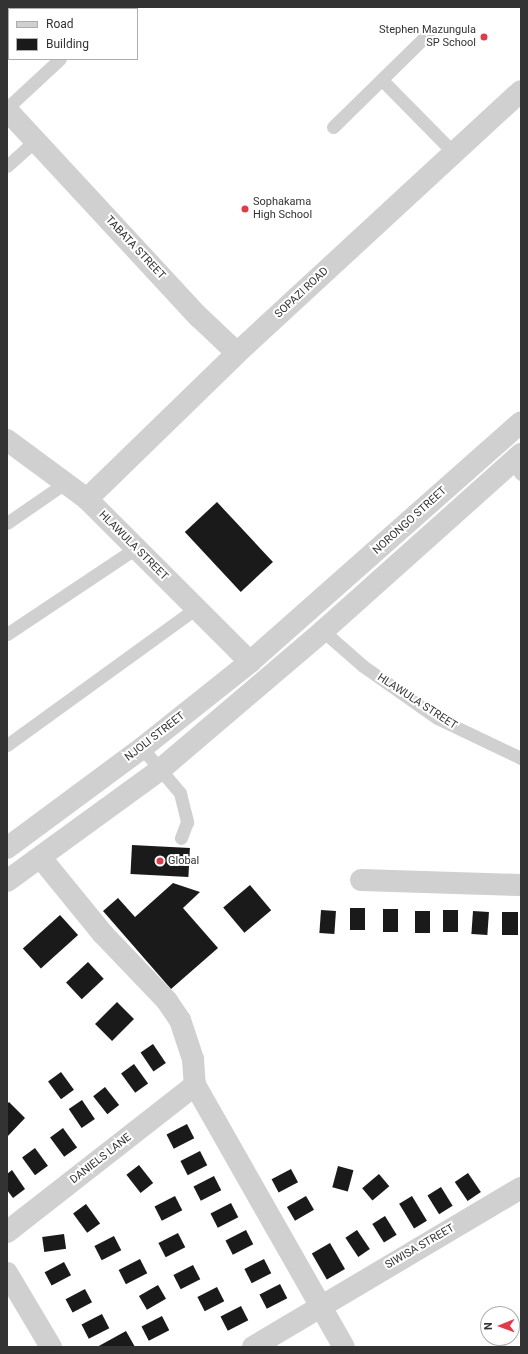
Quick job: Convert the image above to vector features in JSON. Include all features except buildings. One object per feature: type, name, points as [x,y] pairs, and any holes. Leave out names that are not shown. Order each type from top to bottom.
[{"type":"street","name":"SOPAZI ROAD","points":[[87,499],[237,353],[521,91]]},
{"type":"street","name":"TABATA STREET","points":[[7,109],[199,317],[237,353]]},
{"type":"street","name":"NORONGO STREET","points":[[298,620],[521,422]]},
{"type":"street","name":"HLAWULA STREET","points":[[7,440],[87,499],[250,662]]},
{"type":"street","points":[[7,881],[41,858],[161,769],[323,632],[518,463]]},
{"type":"street","name":"NJOLI STREET","points":[[7,848],[142,748],[250,662],[298,620]]},
{"type":"street","points":[[41,858],[103,934],[167,1002],[187,1038],[193,1059],[196,1085],[344,1347]]},
{"type":"street","points":[[360,880],[521,885]]},
{"type":"street","name":"DANIELS LANE","points":[[7,1232],[196,1085]]},
{"type":"street","name":"SIWISA STREET","points":[[253,1347],[521,1188]]},
{"type":"street","points":[[7,1273],[51,1347]]},
{"type":"lane","points":[[332,127],[428,34]]},
{"type":"lane","points":[[7,109],[59,60]]},
{"type":"lane","points":[[382,80],[454,153]]},
{"type":"lane","points":[[7,166],[36,140]]},
{"type":"lane","points":[[7,523],[65,483]]},
{"type":"lane","points":[[7,634],[136,548]]},
{"type":"lane","points":[[7,745],[196,608]]},
{"type":"lane","name":"HLAWULA STREET","points":[[323,632],[363,666],[437,718],[521,758]]},
{"type":"lane","points":[[142,748],[180,793],[186,807],[187,822],[182,838]]},
{"type":"place","name":"Stephen Mazungula SP School","points":[[484,37]]},
{"type":"place","name":"Sophakama High School","points":[[245,209]]},
{"type":"place","name":"Global","points":[[160,861]]}]
